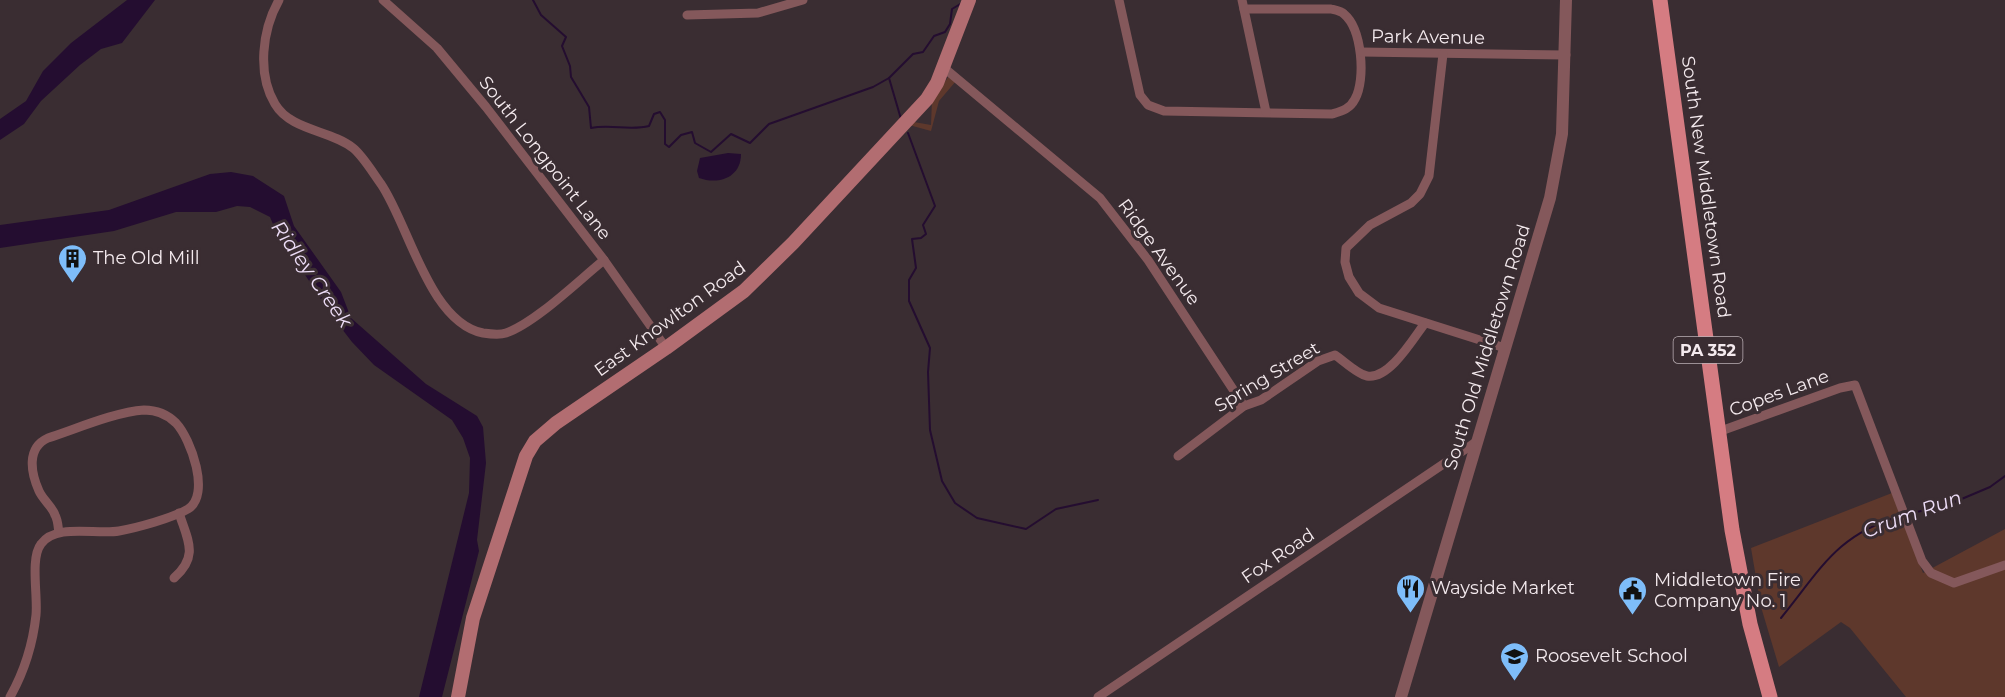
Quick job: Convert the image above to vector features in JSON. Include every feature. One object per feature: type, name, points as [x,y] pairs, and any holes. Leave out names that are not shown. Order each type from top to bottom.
[{"type":"main road","name":"East Knowlton Road","points":[[458,697],[473,618],[530,449],[556,423],[666,348],[744,291],[774,261],[920,107],[932,91],[944,67],[969,0]]},
{"type":"main road","name":"South New Middletown Road","points":[[1660,0],[1718,432],[1741,583],[1770,697]]},
{"type":"street","points":[[279,0],[272,13],[263,61],[276,106],[291,119],[338,138],[355,149],[382,185],[433,287],[449,311],[463,325],[483,333],[503,334],[528,321],[604,260]]},
{"type":"street","name":"South Longpoint Lane","points":[[383,0],[437,48],[486,106],[604,260],[666,348]]},
{"type":"street","points":[[687,15],[758,13],[803,0]]},
{"type":"street","points":[[1119,0],[1140,95],[1148,105],[1164,111],[1332,114],[1345,111],[1355,101],[1359,89],[1361,52]]},
{"type":"street","name":"South Old Middletown Road","points":[[1401,697],[1541,231],[1558,163],[1562,134],[1566,55],[1566,0]]},
{"type":"street","points":[[1243,5],[1266,112]]},
{"type":"street","name":"Park Avenue","points":[[1243,5],[1330,9],[1343,13],[1353,26],[1361,52],[1566,55]]},
{"type":"street","points":[[1443,54],[1429,176],[1420,194],[1410,203],[1370,225],[1346,248],[1345,262],[1349,277],[1359,293],[1378,308],[1505,348]]},
{"type":"street","name":"Ridge Avenue","points":[[944,67],[1100,198],[1148,260],[1244,406]]},
{"type":"street","name":"Spring Street","points":[[1178,456],[1244,406],[1261,400],[1318,361],[1335,355],[1365,376],[1375,376],[1389,369],[1425,323]]},
{"type":"street","name":"Copes Lane","points":[[1718,432],[1840,388],[1855,385],[1922,561],[1930,573],[1954,583],[2005,565]]},
{"type":"street","points":[[10,697],[28,652],[34,629],[38,548],[50,536],[59,533],[120,531],[179,513],[194,504],[200,488],[185,437],[167,416],[151,411],[138,411],[48,438],[37,447],[33,454],[32,468],[39,490],[55,513],[59,533]]},
{"type":"street","name":"Fox Road","points":[[1098,697],[1476,442]]},
{"type":"street","points":[[174,578],[186,567],[190,555],[179,513]]},
{"type":"shaded area","points":[[949,76],[956,81],[939,101],[931,131],[909,125],[914,122],[931,125],[932,100]]},
{"type":"shaded area","points":[[1892,493],[1923,573],[2005,529],[2005,697],[1906,697],[1850,628],[1841,622],[1779,667],[1761,607],[1751,548]]},
{"type":"water","points":[[127,0],[155,0],[122,43],[101,49],[80,65],[41,101],[24,124],[0,140],[0,119],[26,101],[43,71],[71,43]]},
{"type":"water","points":[[728,153],[741,154],[740,162],[733,174],[714,181],[699,178],[697,171],[700,158]]},
{"type":"water","name":"Ridley Creek","points":[[231,172],[253,176],[284,196],[294,226],[341,292],[351,318],[426,384],[477,416],[483,427],[486,463],[477,540],[479,551],[442,697],[419,697],[469,493],[470,458],[463,438],[452,420],[374,365],[352,342],[332,316],[275,229],[270,217],[250,207],[237,206],[216,212],[176,212],[114,231],[0,248],[0,225],[109,210],[210,174]]},
{"type":"waterway","points":[[533,0],[541,15],[566,37],[562,46],[570,66],[571,77],[589,107],[591,128],[649,126],[654,114],[660,112],[665,120],[665,144],[669,147],[681,135],[692,132],[695,143],[711,152],[731,134],[750,143],[769,124],[873,87],[889,78],[913,54],[923,52],[934,36],[945,32],[950,24],[952,9],[962,3]]},
{"type":"waterway","points":[[889,78],[901,119]]},
{"type":"waterway","points":[[908,133],[935,206],[923,225],[926,234],[921,238],[912,239],[916,268],[909,280],[909,301],[930,348],[928,372],[930,430],[942,481],[955,503],[977,518],[1026,529],[1056,509],[1098,500]]},
{"type":"waterway","name":"Crum Run","points":[[1907,514],[1945,506],[1990,487],[2005,476]]},
{"type":"waterway","name":"Crum Run","points":[[1781,618],[1820,569],[1845,543],[1879,524],[1901,516]]},
{"type":"place","name":"The Old Mill","points":[[72,284]]},
{"type":"place","name":"Wayside Market","points":[[1410,614]]},
{"type":"place","name":"Middletown Fire Company No. 1","points":[[1633,616]]},
{"type":"place","name":"Roosevelt School","points":[[1514,682]]}]
